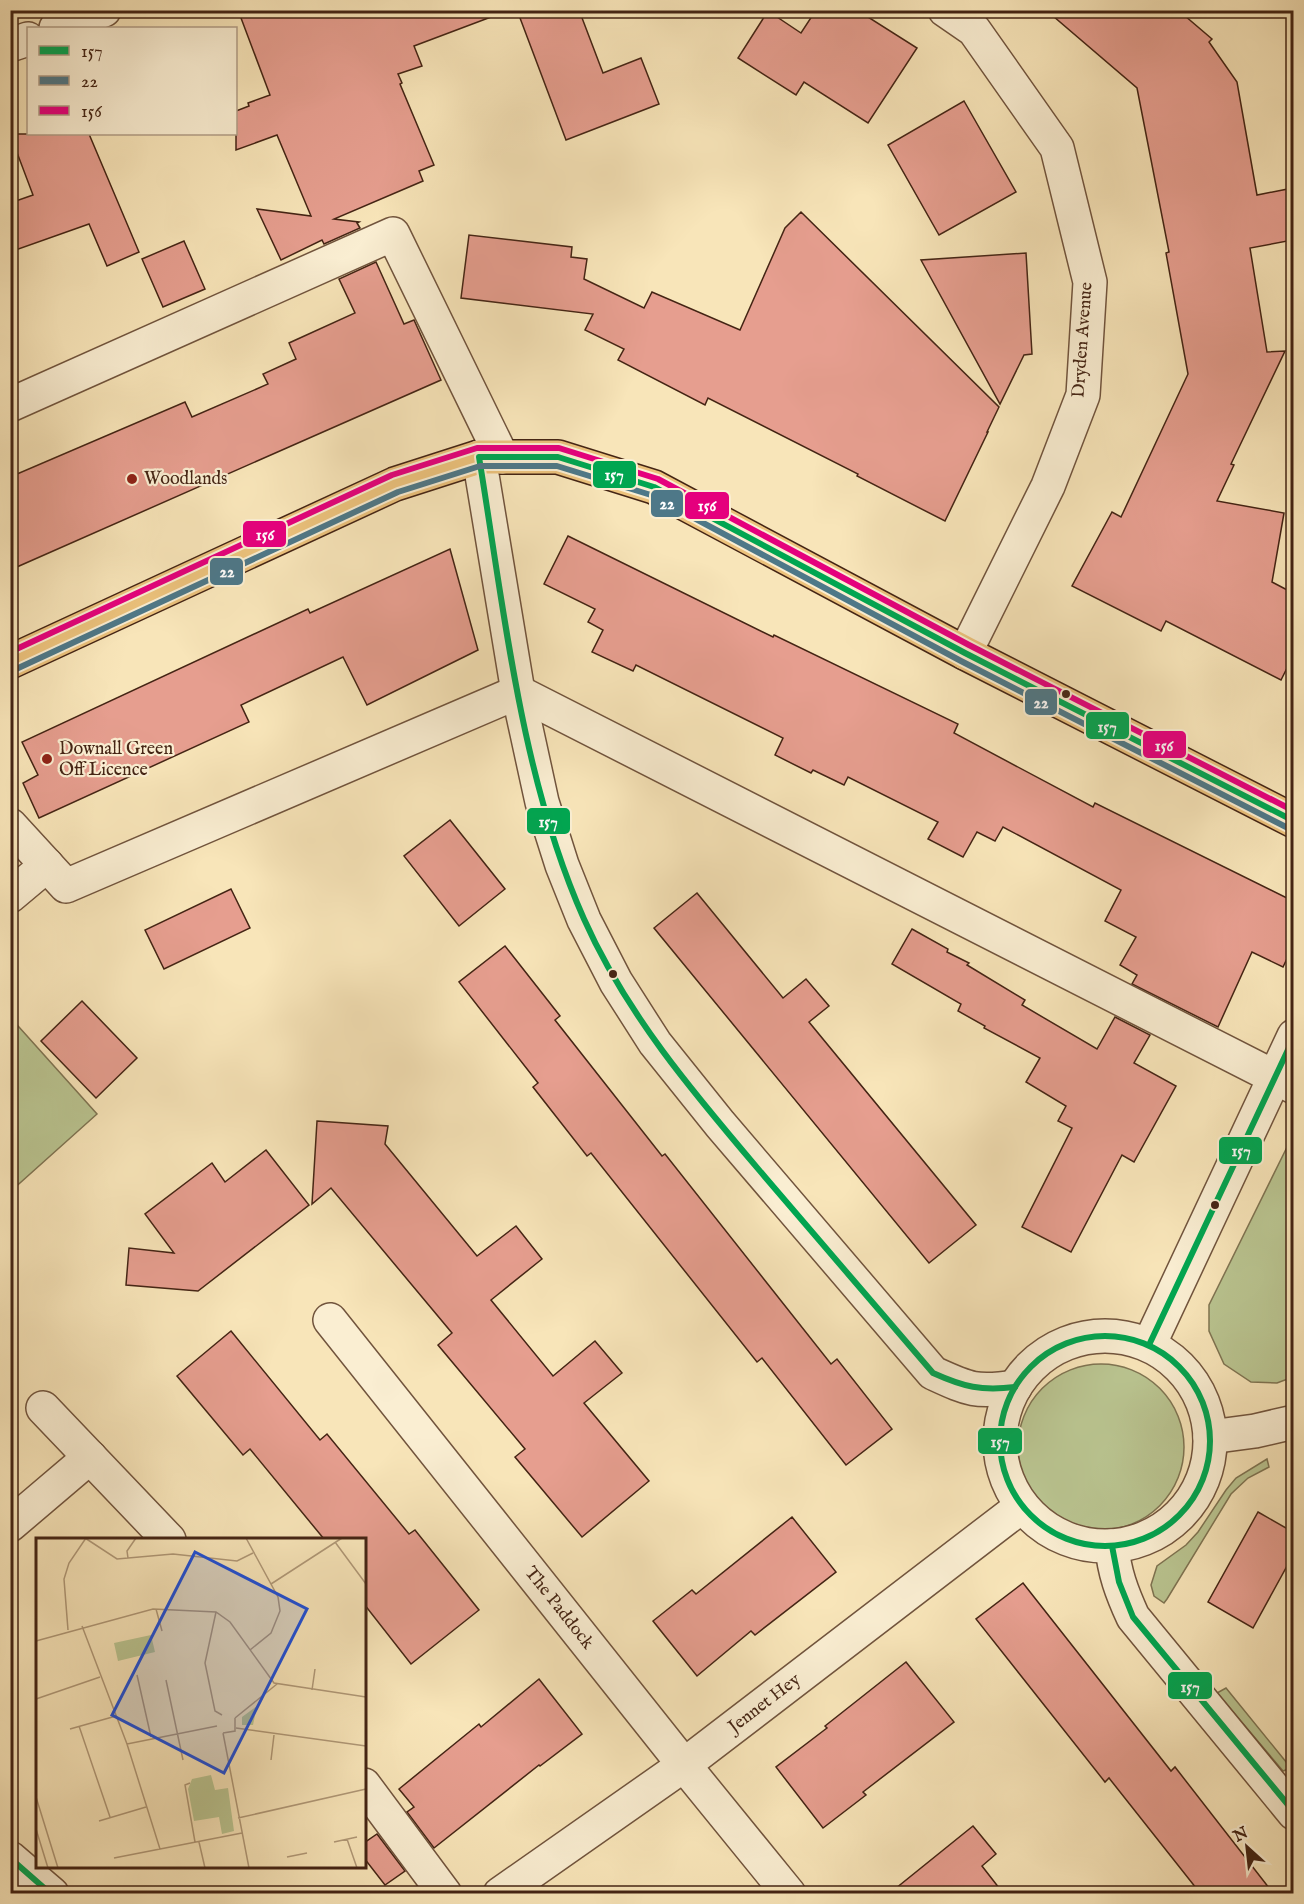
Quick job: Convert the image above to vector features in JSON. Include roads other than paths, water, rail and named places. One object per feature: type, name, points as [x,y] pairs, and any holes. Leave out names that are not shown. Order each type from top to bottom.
[{"type":"main road","points":[[10,662],[395,484],[490,457],[558,456],[654,487],[965,653],[1293,821]]},
{"type":"street","points":[[59,27],[104,10]]},
{"type":"street","name":"Dryden Avenue","points":[[945,10],[974,30],[1057,148],[1090,282],[1083,395],[1048,486],[965,653]]},
{"type":"street","points":[[10,45],[27,39]]},
{"type":"street","points":[[10,405],[393,234],[490,457],[518,692],[542,802],[561,865],[584,920],[616,982],[655,1042],[720,1124],[933,1372],[978,1391],[1015,1387]]},
{"type":"street","points":[[10,897],[56,875],[518,692],[1284,1081]]},
{"type":"street","points":[[10,825],[56,875]]},
{"type":"street","points":[[1149,1344],[1284,1081],[1293,1036]]},
{"type":"street","name":"The Paddock","points":[[330,1320],[684,1765],[789,1893]]},
{"type":"street","points":[[1119,1336],[1149,1344],[1173,1360],[1193,1382],[1206,1408],[1210,1437],[1207,1470],[1193,1499],[1171,1523],[1143,1539],[1112,1546],[1078,1543],[1047,1529],[1022,1506],[1008,1484],[1001,1460],[1000,1435],[1004,1410],[1015,1387],[1033,1363],[1059,1346],[1088,1337],[1119,1336]]},
{"type":"street","points":[[44,1408],[168,1538]]},
{"type":"street","points":[[1210,1437],[1264,1430],[1293,1422]]},
{"type":"street","points":[[10,1525],[90,1457]]},
{"type":"street","name":"Jennet Hey","points":[[500,1893],[684,1765],[1022,1506]]},
{"type":"street","points":[[1112,1546],[1113,1565],[1120,1590],[1133,1617],[1293,1813]]},
{"type":"street","points":[[366,1788],[445,1893]]},
{"type":"street","points":[[10,1858],[42,1890]]},
{"type":"place","name":"Woodlands","points":[[132,479]]},
{"type":"place","name":"Downall Green Off Licence","points":[[47,759]]}]
